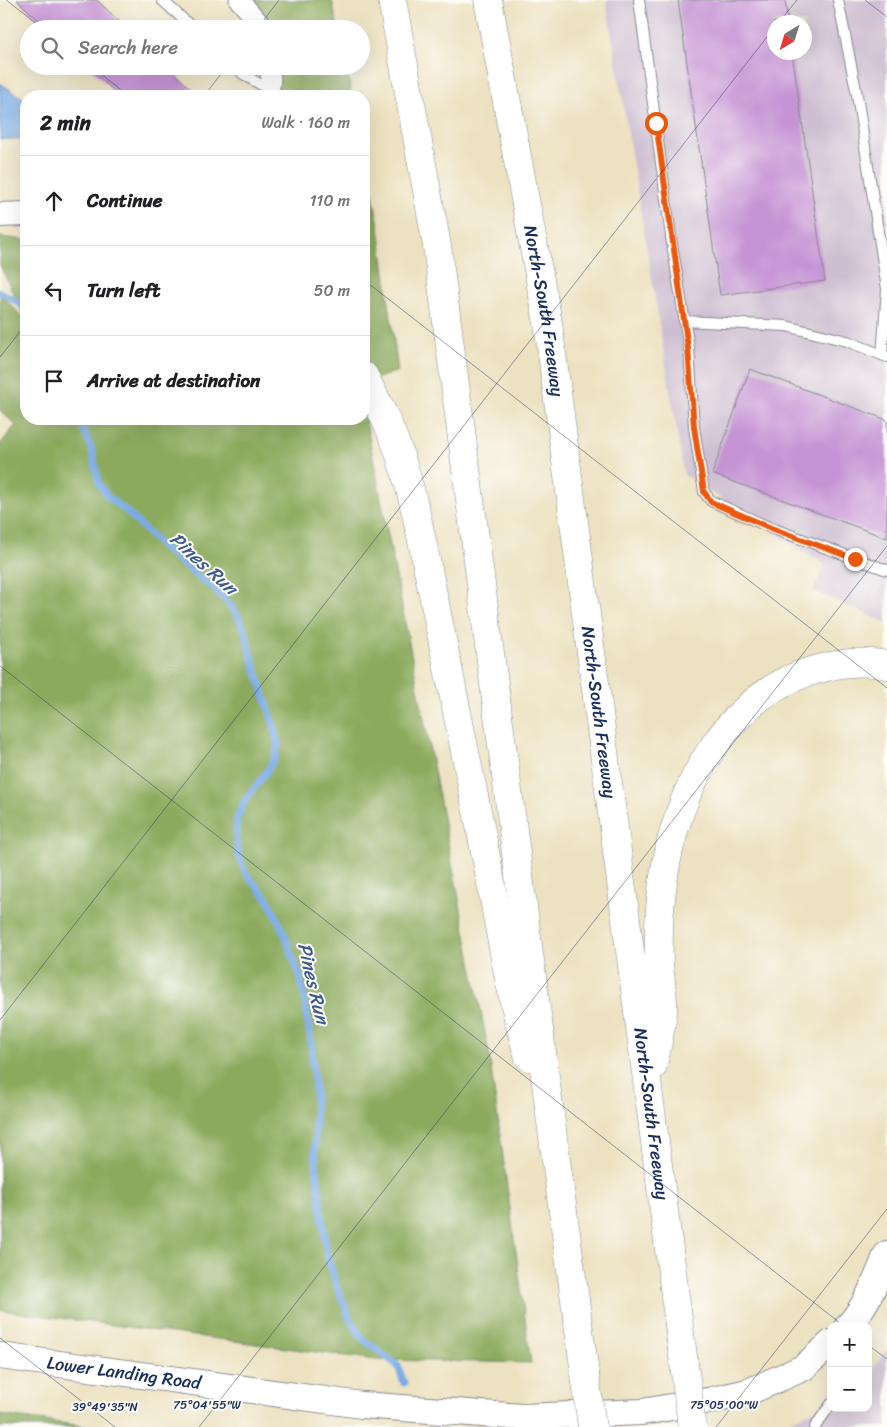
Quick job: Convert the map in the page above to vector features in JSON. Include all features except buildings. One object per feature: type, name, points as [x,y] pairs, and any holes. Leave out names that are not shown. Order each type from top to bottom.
[{"type":"highway","points":[[392,0],[437,246],[592,1427]]},
{"type":"highway","name":"North-South Freeway","points":[[488,0],[548,323],[692,1427]]},
{"type":"highway","points":[[370,388],[384,415],[402,459],[412,500],[457,708],[508,979],[520,1028],[554,1145]]},
{"type":"highway","points":[[648,1089],[664,1009],[659,947],[663,881],[673,836],[683,805],[710,751],[740,714],[764,693],[778,685],[804,673],[839,664],[865,662],[887,665]]},
{"type":"main road","points":[[851,1322],[867,1300],[887,1254]]},
{"type":"main road","name":"Lower Landing Road","points":[[0,1356],[362,1405],[523,1417],[642,1412],[748,1392],[803,1368],[827,1347]]},
{"type":"street","points":[[239,0],[257,20]]},
{"type":"street","points":[[269,90],[270,75]]},
{"type":"street","points":[[0,216],[20,214]]},
{"type":"lane","points":[[162,0],[184,20]]},
{"type":"lane","points":[[638,0],[688,348],[694,427],[704,492],[711,502],[771,528],[887,570]]},
{"type":"lane","points":[[684,321],[786,326],[847,341],[885,356],[887,289],[857,95],[838,0]]},
{"type":"lane","points":[[244,75],[265,90]]},
{"type":"lane","points":[[815,1427],[827,1410]]},
{"type":"shaded area","points":[[606,0],[887,0],[887,623],[814,591],[824,564],[684,475]]},
{"type":"shaded area","points":[[887,1350],[887,1427],[777,1427],[827,1404],[827,1412],[872,1412],[872,1370]]},
{"type":"green space","points":[[251,0],[332,0],[336,20],[254,20]]},
{"type":"green space","points":[[264,75],[348,75],[351,90],[266,90]]},
{"type":"green space","points":[[370,181],[378,220],[398,371],[370,381]]},
{"type":"green space","points":[[0,237],[20,239],[20,307],[0,265]]},
{"type":"green space","points":[[0,294],[20,315],[20,425],[367,425],[489,1053],[531,1363],[376,1360],[0,1310],[0,444],[16,425],[0,411]]},
{"type":"green space","points":[[0,1415],[91,1427],[0,1427]]},
{"type":"water","points":[[0,83],[20,96],[20,139],[0,139]]},
{"type":"waterway","name":"Pines Run","points":[[0,292],[20,303]]},
{"type":"waterway","name":"Pines Run","points":[[82,425],[92,450],[99,484],[108,497],[125,510],[163,548],[213,588],[238,616],[246,633],[278,745],[275,757],[269,768],[244,802],[237,818],[236,841],[239,857],[247,875],[267,898],[283,930],[300,977],[311,1044],[315,1092],[315,1153],[321,1208],[327,1255],[337,1287],[350,1319],[362,1338],[398,1366],[404,1383]]},
{"type":"route","points":[[656,123],[688,348],[694,427],[704,492],[711,502],[720,506],[771,528],[855,559]]}]
